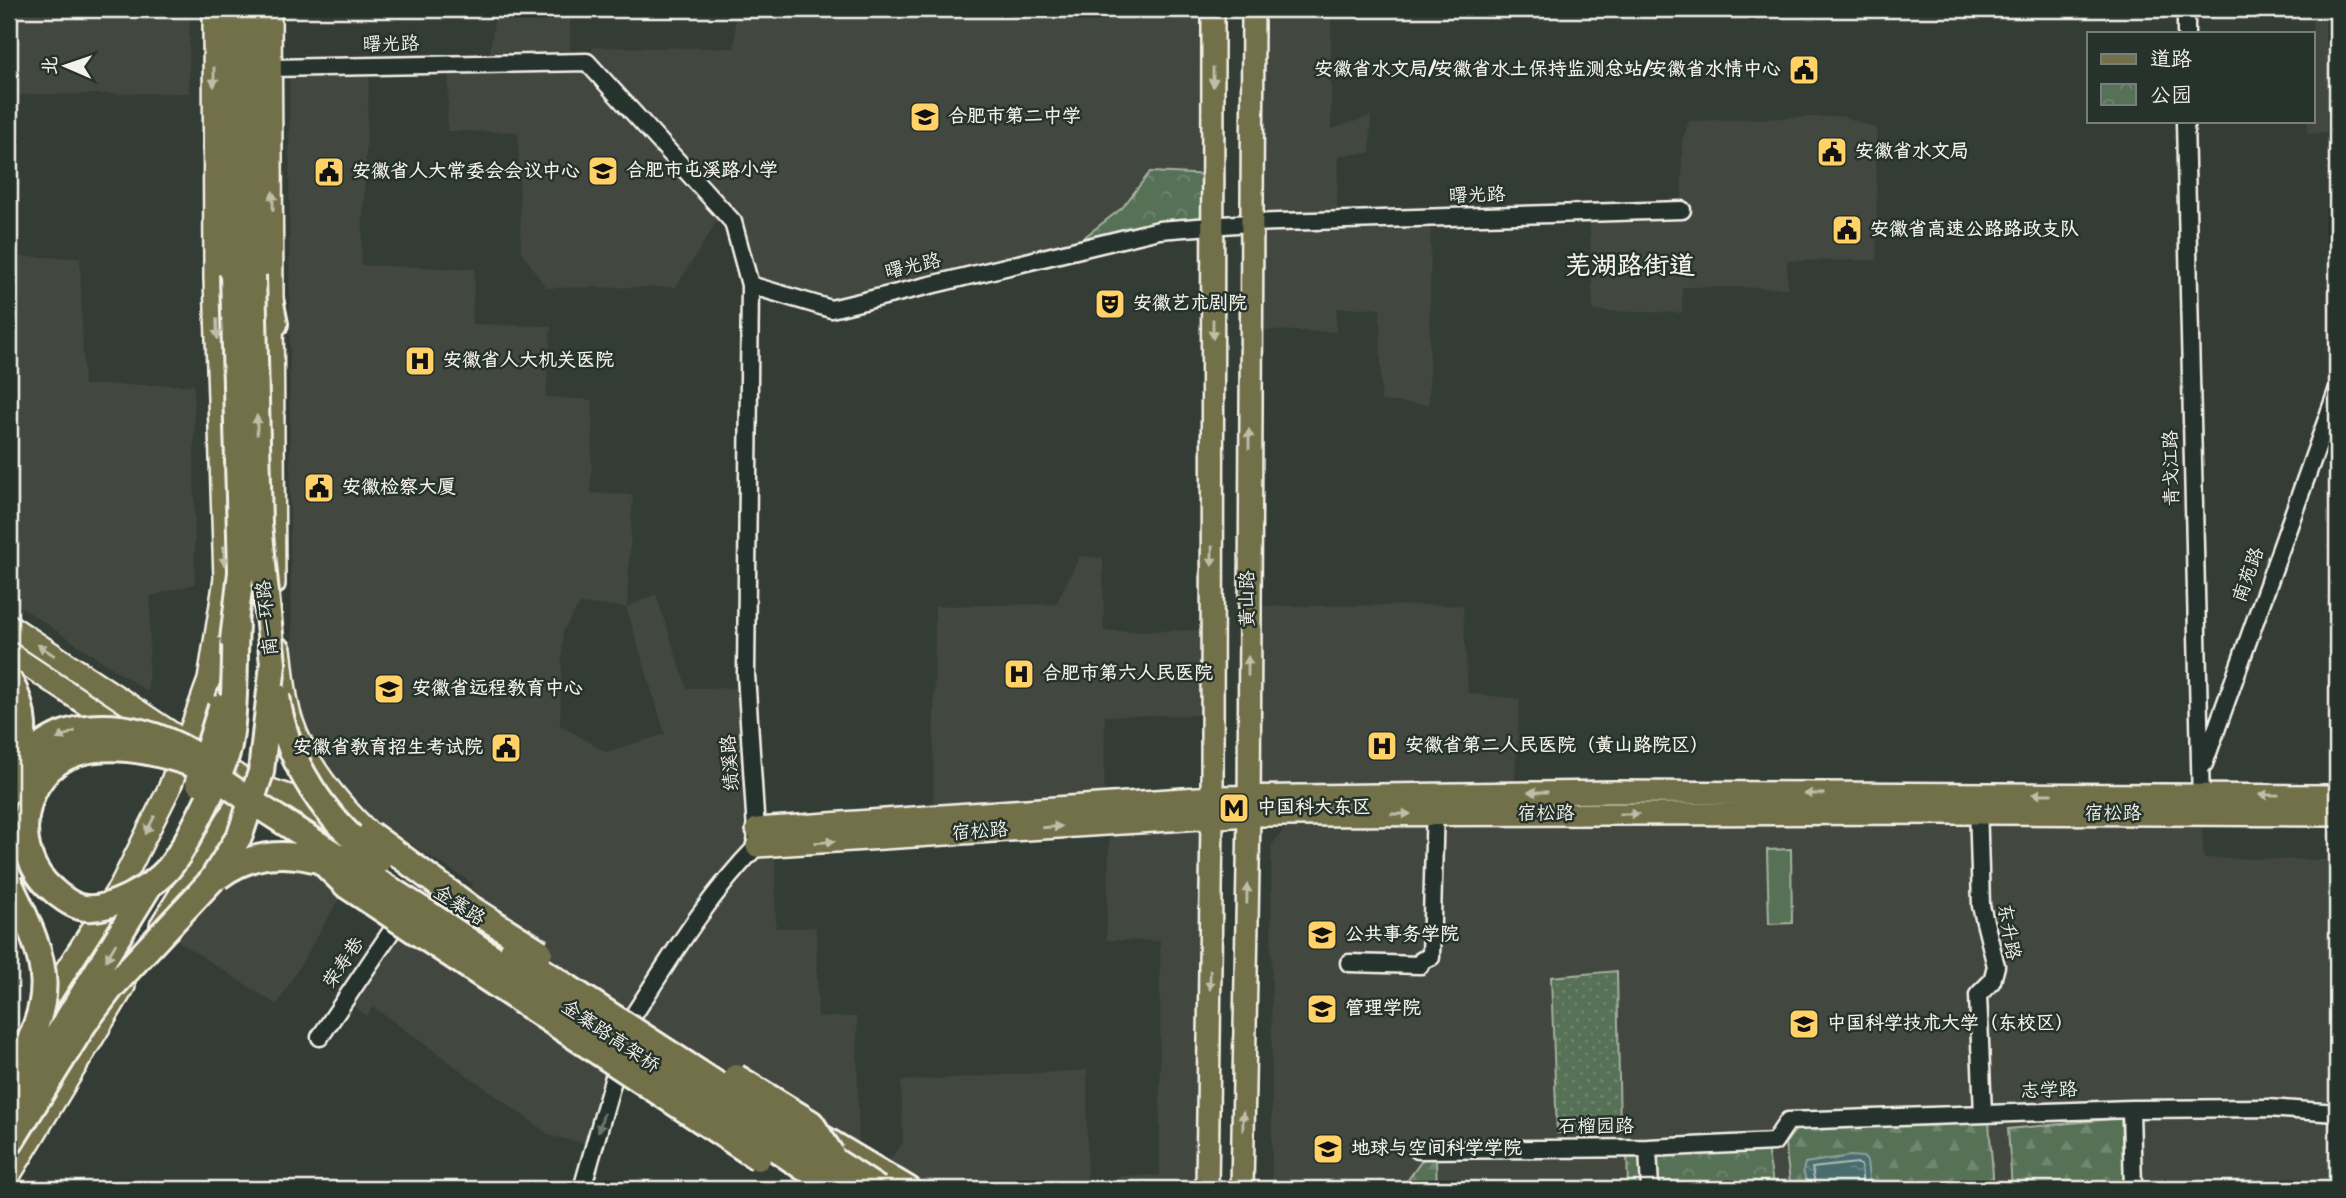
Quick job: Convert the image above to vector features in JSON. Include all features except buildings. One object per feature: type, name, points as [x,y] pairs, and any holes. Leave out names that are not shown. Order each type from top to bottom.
[{"type":"highway","name":"南一环路","points":[[9,1114],[103,965],[161,866],[187,814],[217,727],[236,624],[241,572],[232,190],[231,9]]},
{"type":"highway","name":"南一环路","points":[[9,1145],[84,1024],[111,988],[211,881],[240,835],[261,772],[273,664],[234,276],[253,210],[250,9]]},
{"type":"highway","points":[[253,210],[275,324]]},
{"type":"highway","points":[[9,680],[19,696],[26,729],[10,822],[12,852],[28,883],[56,908],[79,917],[114,915],[160,889],[200,842],[217,811],[242,747],[259,524]]},
{"type":"highway","name":"金寨路高架桥","points":[[236,624],[229,747],[220,769],[215,780],[211,791],[206,802],[168,869],[123,902],[81,907],[51,890],[30,860],[24,841],[27,804],[42,774],[76,753],[111,748],[148,751],[190,763],[213,778],[225,785],[328,850],[384,886],[826,1179],[878,1189]]},
{"type":"highway","points":[[273,664],[286,736],[299,768],[313,791],[334,820],[360,846],[450,911]]},
{"type":"highway","points":[[9,791],[19,770],[35,753],[54,740],[79,729],[99,725],[146,731],[172,742],[450,911]]},
{"type":"highway","points":[[184,753],[242,793],[312,852],[347,886],[760,1159],[826,1179]]},
{"type":"highway","points":[[370,834],[472,909],[811,1123],[826,1179]]},
{"type":"highway","points":[[312,852],[620,1058],[826,1179]]},
{"type":"highway","points":[[211,881],[232,866],[252,858],[279,853],[308,857],[343,867],[429,922],[465,940]]},
{"type":"highway","points":[[9,882],[40,951],[44,980],[43,1008],[33,1038],[9,1080]]},
{"type":"highway","name":"金寨路高架桥","points":[[450,911],[826,1179]]},
{"type":"highway","name":"金寨路","points":[[809,1129],[908,1189]]},
{"type":"main road","points":[[9,1058],[121,885],[184,753],[209,680],[225,579],[234,276],[214,9]]},
{"type":"main road","points":[[270,9],[275,324],[274,612],[290,717],[304,748],[335,799],[370,834]]},
{"type":"main road","name":"黄山路","points":[[1207,1189],[1212,807],[1213,9]]},
{"type":"main road","name":"黄山路","points":[[1242,1189],[1248,806],[1253,9]]},
{"type":"main road","points":[[9,1176],[242,793],[274,612]]},
{"type":"main road","points":[[9,625],[184,753]]},
{"type":"main road","points":[[9,653],[149,746],[184,753]]},
{"type":"main road","name":"金寨路","points":[[242,793],[295,798],[631,1019],[809,1129]]},
{"type":"main road","name":"宿松路","points":[[757,838],[1248,806],[1978,803],[2201,794],[2337,796]]},
{"type":"main road","name":"宿松路","points":[[2201,794],[2337,816]]},
{"type":"main road","points":[[162,923],[205,878],[246,852],[277,846],[312,852]]},
{"type":"street","points":[[2186,9],[2186,32]]},
{"type":"street","name":"曙光路","points":[[271,68],[587,62],[733,222],[750,285],[831,309],[1159,230],[1250,223],[1682,210]]},
{"type":"street","name":"青戈江路","points":[[2185,122],[2201,794]]},
{"type":"street","name":"绩溪路","points":[[750,285],[746,674],[757,838]]},
{"type":"street","name":"南苑路","points":[[2201,794],[2337,391]]},
{"type":"street","name":"东升路","points":[[1978,803],[1981,906],[1996,966],[1992,981],[1978,995],[1983,1114]]},
{"type":"street","points":[[1349,962],[1420,965],[1422,960],[1431,957],[1435,804]]},
{"type":"street","points":[[582,1189],[631,1019],[723,880],[757,838]]},
{"type":"street","name":"荣寿巷","points":[[320,1037],[404,914]]},
{"type":"street","name":"志学路","points":[[1773,1142],[1788,1121],[2268,1108],[2337,1113]]},
{"type":"street","points":[[2131,1110],[2133,1189]]},
{"type":"street","name":"石榴园路","points":[[1418,1150],[1648,1148],[1773,1142]]},
{"type":"street","points":[[1648,1148],[1650,1189]]},
{"type":"shaded area","points":[[9,9],[190,9],[189,93],[9,95]]},
{"type":"shaded area","name":"合肥市第二中学","points":[[496,9],[570,9],[570,62],[587,62],[593,47],[735,48],[735,9],[1213,9],[1213,175],[1150,172],[1122,208],[1065,252],[831,309],[750,285],[723,212],[676,287],[546,288],[521,251],[518,132],[447,131],[449,64],[488,64]]},
{"type":"shaded area","points":[[1253,9],[1331,9],[1331,129],[1371,116],[1370,153],[1339,155],[1336,221],[1431,219],[1429,405],[1381,401],[1380,308],[1337,308],[1336,332],[1249,330]]},
{"type":"shaded area","points":[[2312,9],[2337,9],[2337,131],[2307,134],[2308,122],[2314,122]]},
{"type":"shaded area","points":[[370,66],[361,265],[475,269],[472,324],[551,326],[546,397],[593,400],[591,493],[633,495],[627,607],[656,594],[687,688],[747,688],[757,829],[775,845],[776,928],[816,927],[818,1017],[857,1017],[859,1159],[754,1096],[470,913],[472,883],[356,810],[322,771],[294,705],[290,549],[289,69]],"holes":[[[580,604],[626,607],[665,734],[606,752],[560,725],[563,631]]]},
{"type":"shaded area","points":[[1842,116],[1876,128],[1877,260],[1787,261],[1788,288],[1682,287],[1682,313],[1593,311],[1589,213],[1682,210],[1682,140],[1689,121]]},
{"type":"shaded area","points":[[9,256],[80,258],[84,385],[194,385],[195,584],[151,596],[148,692],[9,599]]},
{"type":"shaded area","name":"合肥市第六人民医院","points":[[1080,556],[1103,558],[1104,631],[1211,630],[1212,715],[1105,716],[1104,804],[933,817],[935,606],[1056,604]]},
{"type":"shaded area","name":"安徽省第二人民医院（黄山路院区）","points":[[1463,605],[1468,693],[1520,699],[1514,793],[1248,796],[1248,606]]},
{"type":"shaded area","name":"中国科学技术大学（东校区）","points":[[2201,814],[2204,858],[2337,860],[2337,1189],[1272,1189],[1271,846],[1288,824]]},
{"type":"shaded area","points":[[1212,817],[1207,1189],[1118,1189],[1118,1176],[1160,1175],[1160,941],[1106,940],[1110,823]]},
{"type":"shaded area","points":[[277,846],[347,886],[277,1005],[159,929]]},
{"type":"shaded area","points":[[390,930],[501,1003],[609,1068],[595,1146],[551,1136],[373,1007],[367,1016],[345,1000]]},
{"type":"shaded area","points":[[1087,1070],[1087,1189],[908,1189],[881,1172],[903,1142],[901,1081]]},
{"type":"green space","points":[[1150,172],[1213,175],[1213,226],[1065,252],[1122,208]]},
{"type":"green space","points":[[1791,849],[1792,923],[1769,924],[1767,850]]},
{"type":"green space","points":[[1617,971],[1620,1132],[1557,1133],[1551,977]]},
{"type":"green space","points":[[2121,1118],[2125,1189],[2012,1189],[2008,1129]]},
{"type":"green space","points":[[1989,1122],[1994,1189],[1791,1189],[1785,1144],[1797,1128]]},
{"type":"green space","points":[[1767,1148],[1774,1189],[1656,1189],[1655,1153]]},
{"type":"green space","points":[[1627,1152],[1641,1154],[1641,1189],[1628,1189]]},
{"type":"green space","points":[[1436,1158],[1437,1189],[1376,1189],[1407,1181],[1423,1159]]},
{"type":"water","points":[[1850,1156],[1863,1157],[1867,1161],[1870,1189],[1809,1189],[1803,1171],[1805,1163]]},
{"type":"place","name":"安徽省水文局/安徽省水土保持监测总站/安徽省水情中心","points":[[1804,70]]},
{"type":"place","name":"合肥市第二中学","points":[[925,117]]},
{"type":"place","name":"安徽省水文局","points":[[1832,152]]},
{"type":"place","name":"合肥市屯溪路小学","points":[[603,171]]},
{"type":"place","name":"安徽省人大常委会会议中心","points":[[329,172]]},
{"type":"place","name":"安徽省高速公路路政支队","points":[[1847,230]]},
{"type":"place","name":"安徽艺术剧院","points":[[1110,304]]},
{"type":"place","name":"安徽省人大机关医院","points":[[420,361]]},
{"type":"place","name":"安徽检察大厦","points":[[319,488]]},
{"type":"place","name":"合肥市第六人民医院","points":[[1019,674]]},
{"type":"place","name":"安徽省远程教育中心","points":[[389,689]]},
{"type":"place","name":"安徽省第二人民医院（黄山路院区）","points":[[1382,746]]},
{"type":"place","name":"安徽省教育招生考试院","points":[[506,748]]},
{"type":"place","name":"中国科大东区","points":[[1234,808]]},
{"type":"place","name":"公共事务学院","points":[[1322,935]]},
{"type":"place","name":"管理学院","points":[[1322,1009]]},
{"type":"place","name":"中国科学技术大学（东校区）","points":[[1804,1024]]},
{"type":"place","name":"地球与空间科学学院","points":[[1328,1149]]},
{"type":"district","name":"芜湖路街道","points":[[1630,267]]}]
